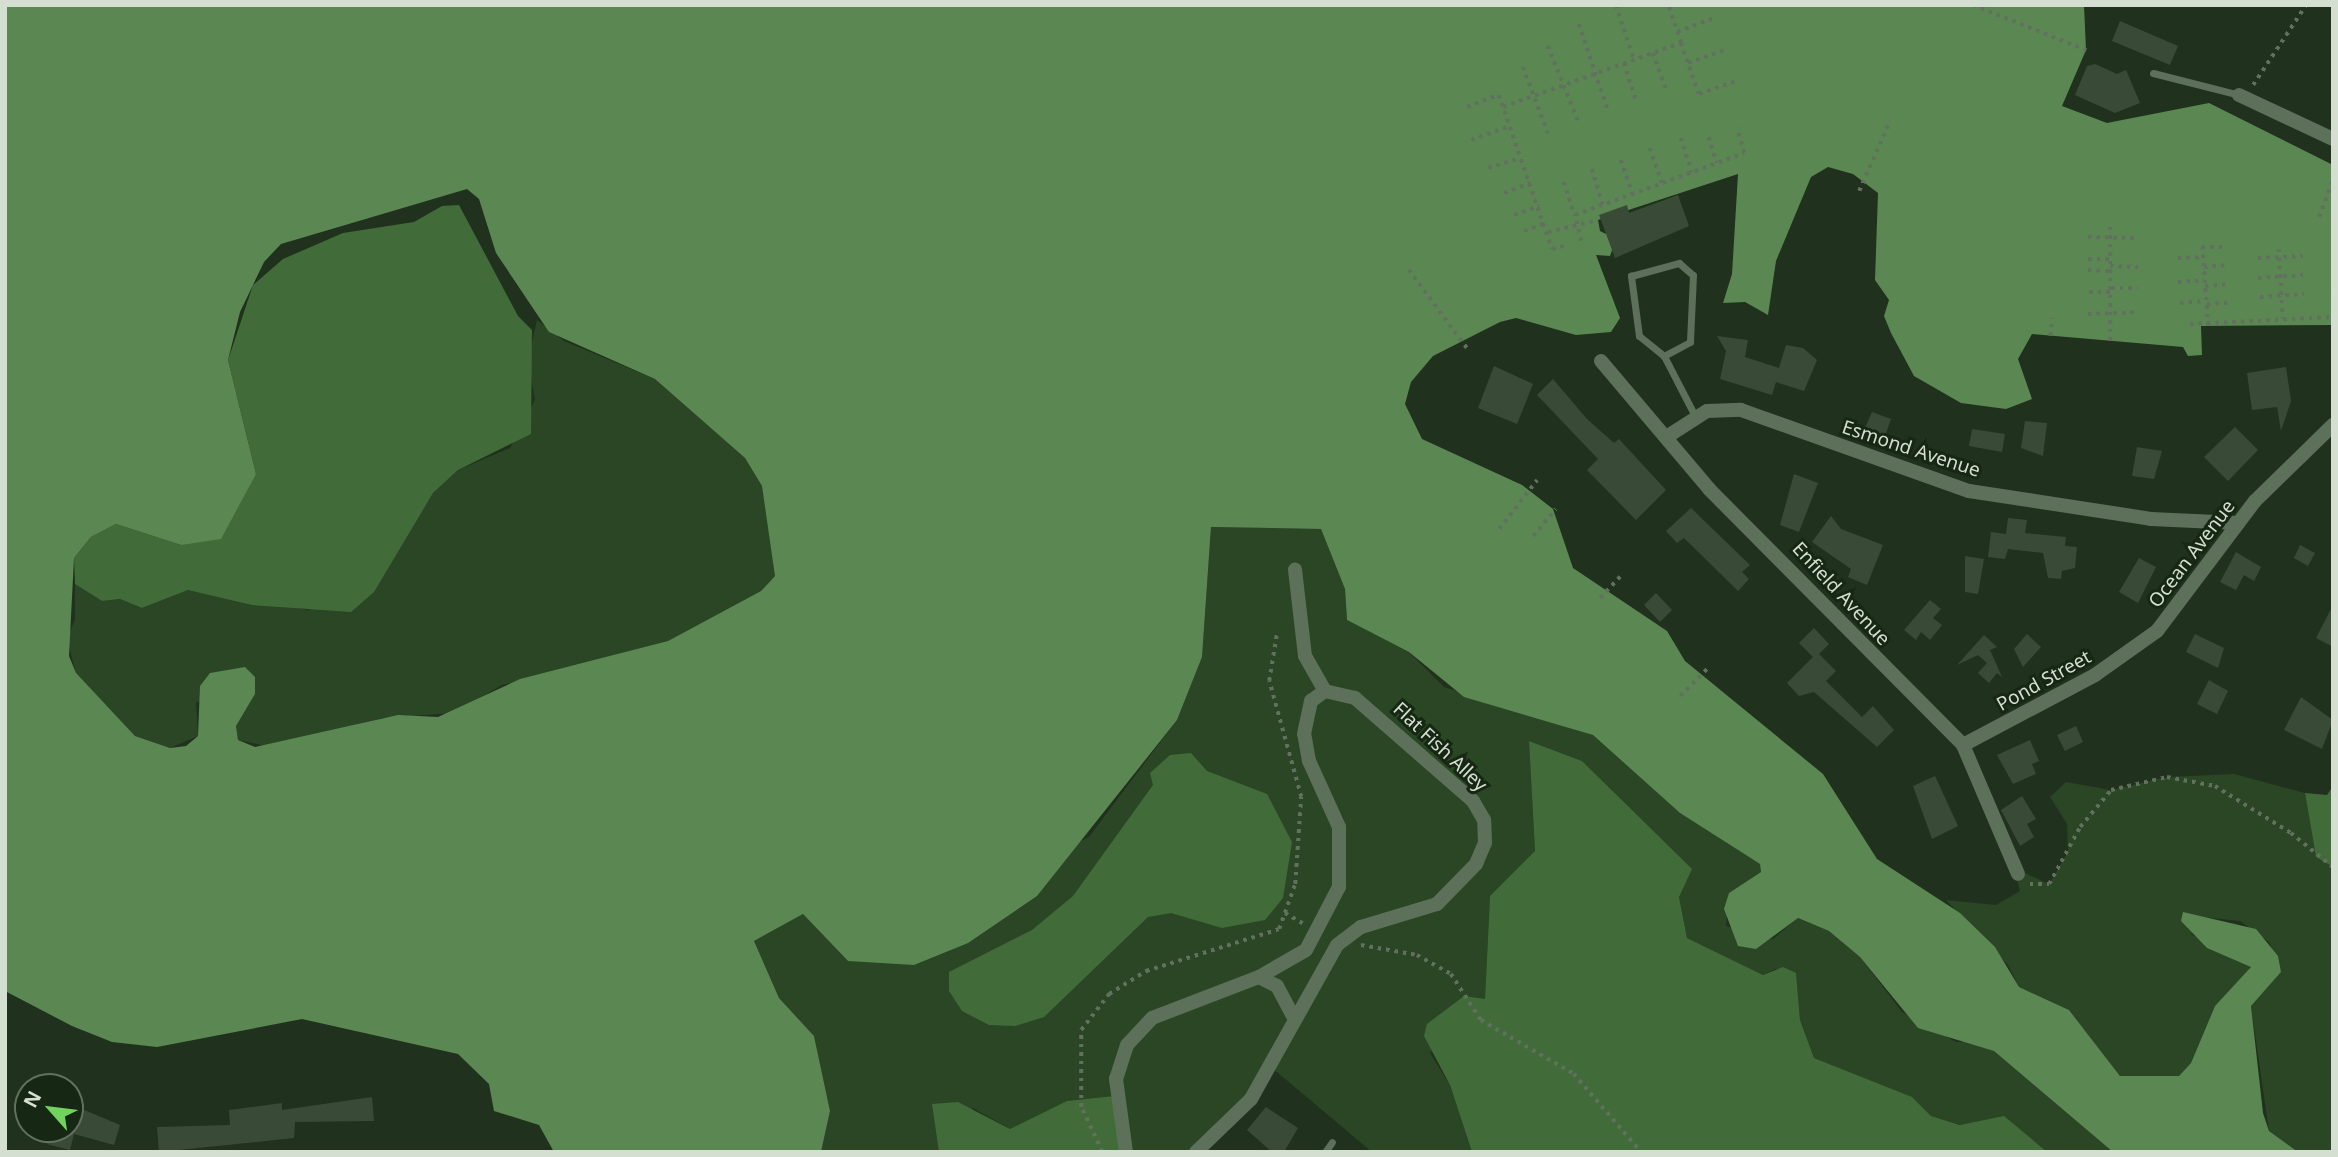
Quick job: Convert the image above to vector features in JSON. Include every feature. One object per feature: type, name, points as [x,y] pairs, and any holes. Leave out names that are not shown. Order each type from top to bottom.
[{"type":"street","points":[[2242,96],[2333,139]]},
{"type":"street","name":"Enfield Avenue","points":[[1601,361],[1668,436],[1709,489],[1963,745],[2018,874]]},
{"type":"street","name":"Esmond Avenue","points":[[1668,436],[1695,416],[1741,410],[1969,491],[2151,519],[2238,523]]},
{"type":"street","name":"Ocean Avenue","points":[[2141,645],[2189,595],[2238,523],[2333,425]]},
{"type":"street","points":[[1126,1152],[1115,1096],[1127,1045],[1165,1009],[1259,977],[1294,959],[1320,930],[1343,866],[1336,818],[1305,741],[1311,701],[1325,691],[1305,656],[1295,570]]},
{"type":"street","name":"Pond Street","points":[[1963,745],[2020,719],[2141,645]]},
{"type":"street","name":"Flat Fish Alley","points":[[1196,1152],[1251,1099],[1294,1018],[1344,939],[1361,927],[1437,904],[1476,864],[1485,830],[1473,801],[1396,729],[1355,698],[1325,691]]},
{"type":"street","points":[[1259,977],[1277,986],[1294,1018]]},
{"type":"lane","points":[[2153,73],[2242,96]]},
{"type":"lane","points":[[1664,356],[1690,342],[1693,275],[1679,263],[1631,276],[1639,336],[1664,356],[1695,416]]},
{"type":"lane","points":[[1325,1152],[1332,1142]]},
{"type":"path","points":[[1616,5],[1634,60]]},
{"type":"path","points":[[1668,5],[1699,94],[1739,80]]},
{"type":"path","points":[[1972,5],[2086,50]]},
{"type":"path","points":[[2242,96],[2306,5]]},
{"type":"path","points":[[1677,32],[1714,18]]},
{"type":"path","points":[[1579,24],[1608,110]]},
{"type":"path","points":[[1503,107],[1681,43]]},
{"type":"path","points":[[1548,46],[1561,86],[1578,121]]},
{"type":"path","points":[[1688,63],[1727,49]]},
{"type":"path","points":[[1653,53],[1666,89]]},
{"type":"path","points":[[1623,64],[1636,99]]},
{"type":"path","points":[[1523,67],[1548,133]]},
{"type":"path","points":[[1466,107],[1499,95],[1552,249],[1568,245]]},
{"type":"path","points":[[1859,191],[1891,121]]},
{"type":"path","points":[[1471,140],[1510,126]]},
{"type":"path","points":[[1575,215],[1744,153],[1737,128]]},
{"type":"path","points":[[1709,137],[1717,163]]},
{"type":"path","points":[[1681,138],[1692,172]]},
{"type":"path","points":[[1650,148],[1662,183]]},
{"type":"path","points":[[1488,168],[1521,158]]},
{"type":"path","points":[[1622,160],[1633,194]]},
{"type":"path","points":[[1592,169],[1603,205]]},
{"type":"path","points":[[2319,217],[2333,179]]},
{"type":"path","points":[[1564,182],[1581,242]]},
{"type":"path","points":[[1504,193],[1530,183]]},
{"type":"path","points":[[1514,215],[1539,206]]},
{"type":"path","points":[[1548,232],[1598,220]]},
{"type":"path","points":[[1524,231],[1545,223]]},
{"type":"path","points":[[2110,226],[2110,341]]},
{"type":"path","points":[[2088,237],[2137,238]]},
{"type":"path","points":[[2208,324],[2202,247],[2225,247]]},
{"type":"path","points":[[2279,248],[2283,319]]},
{"type":"path","points":[[2258,258],[2303,256]]},
{"type":"path","points":[[2178,258],[2203,257]]},
{"type":"path","points":[[2088,259],[2110,259]]},
{"type":"path","points":[[2204,267],[2225,265]]},
{"type":"path","points":[[2088,270],[2138,267]]},
{"type":"path","points":[[1409,270],[1467,348]]},
{"type":"path","points":[[2258,278],[2303,275]]},
{"type":"path","points":[[2178,282],[2205,280]]},
{"type":"path","points":[[2205,286],[2228,284]]},
{"type":"path","points":[[2089,292],[2138,288]]},
{"type":"path","points":[[2260,297],[2304,294]]},
{"type":"path","points":[[2179,303],[2229,303]]},
{"type":"path","points":[[2088,314],[2139,312]]},
{"type":"path","points":[[2190,324],[2333,317]]},
{"type":"path","points":[[2050,336],[2052,318]]},
{"type":"path","points":[[1499,529],[1536,480]]},
{"type":"path","points":[[1533,536],[1556,509]]},
{"type":"path","points":[[1600,598],[1623,573]]},
{"type":"path","points":[[1102,1152],[1081,1107],[1081,1030],[1109,994],[1146,971],[1279,929],[1295,884],[1301,797],[1269,681],[1277,632]]},
{"type":"path","points":[[1680,696],[1709,667]]},
{"type":"path","points":[[2018,874],[2036,887],[2049,884],[2080,827],[2111,790],[2167,777],[2215,786],[2291,833],[2333,867]]},
{"type":"path","points":[[1284,913],[1320,930]]},
{"type":"path","points":[[1344,939],[1417,955],[1451,974],[1481,1020],[1574,1074],[1641,1152]]},
{"type":"shaded area","points":[[5,5],[2084,5],[2086,50],[2062,106],[2107,123],[2209,103],[2333,165],[2333,325],[2201,326],[2202,355],[2188,356],[2183,347],[2032,334],[2018,359],[2032,399],[2006,409],[1961,403],[1914,376],[1891,333],[1884,316],[1889,300],[1875,280],[1878,193],[1853,174],[1828,167],[1811,177],[1776,261],[1768,315],[1745,302],[1723,303],[1732,274],[1738,174],[1598,220],[1600,231],[1616,239],[1610,256],[1596,255],[1620,318],[1611,332],[1576,335],[1516,318],[1500,322],[1433,356],[1411,382],[1405,404],[1422,439],[1522,485],[1553,509],[1573,568],[1667,631],[1685,661],[1823,774],[1877,859],[1960,913],[1995,947],[2019,987],[2069,1010],[2120,1076],[2179,1076],[2191,1063],[2215,1006],[2251,967],[2207,948],[2181,921],[2183,912],[2256,929],[2278,956],[2281,972],[2251,1006],[2263,1113],[2269,1131],[2298,1152],[2113,1152],[1994,1051],[1918,1028],[1860,957],[1829,931],[1798,918],[1756,949],[1738,946],[1724,909],[1729,893],[1761,872],[1760,864],[1680,813],[1593,735],[1464,697],[1409,652],[1347,620],[1345,589],[1321,529],[1211,527],[1202,657],[1177,720],[1037,896],[968,943],[914,965],[848,961],[803,914],[754,941],[779,998],[814,1036],[830,1111],[821,1152],[554,1152],[539,1125],[494,1111],[489,1084],[458,1054],[302,1019],[157,1047],[112,1042],[72,1026],[5,991]],"holes":[[[467,189],[479,199],[496,253],[549,332],[655,379],[745,458],[762,486],[775,576],[761,591],[668,641],[520,679],[438,717],[398,715],[255,747],[238,740],[236,726],[255,694],[255,677],[245,667],[210,673],[200,686],[198,736],[186,746],[170,748],[135,736],[76,673],[69,656],[74,558],[91,537],[116,524],[181,545],[221,539],[256,474],[228,360],[240,312],[264,262],[281,244]]]},
{"type":"shaded area","points":[[459,205],[518,316],[532,330],[531,434],[458,470],[433,493],[374,592],[351,612],[252,605],[188,590],[142,608],[120,599],[102,601],[75,584],[74,558],[91,537],[116,524],[181,545],[256,474],[228,360],[253,285],[283,259],[343,233],[414,222],[442,206]]},
{"type":"shaded area","points":[[537,320],[564,341],[655,379],[745,458],[762,486],[773,540],[775,576],[761,591],[668,641],[502,685],[455,713],[382,718],[271,747],[238,740],[236,726],[255,694],[196,702],[198,736],[170,748],[135,736],[76,674],[67,638],[75,620],[75,584],[102,601],[120,599],[142,608],[188,590],[309,610],[411,527],[433,493],[458,470],[510,448],[535,400],[528,361]]},
{"type":"shaded area","points":[[1211,527],[1321,529],[1345,589],[1347,620],[1409,652],[1444,687],[1593,735],[1680,813],[1760,864],[1761,872],[1729,893],[1726,926],[1773,939],[1797,918],[1829,931],[1860,957],[1902,1012],[1956,1042],[1979,1042],[1994,1051],[2113,1152],[2047,1152],[1987,1120],[1961,1125],[1931,1116],[1911,1097],[1814,1058],[1800,1020],[1796,973],[1775,969],[1763,975],[1687,938],[1679,897],[1613,792],[1582,761],[1529,741],[1535,852],[1490,896],[1485,1000],[1430,1053],[1450,1085],[1472,1152],[1372,1152],[1271,1067],[1196,1152],[1126,1152],[1068,1101],[1010,1129],[973,1108],[939,1152],[821,1152],[830,1111],[814,1036],[779,998],[754,941],[803,914],[848,961],[1089,837],[1177,720],[1202,657]]},
{"type":"shaded area","points":[[1529,741],[1582,761],[1692,869],[1679,897],[1687,938],[1763,975],[1783,967],[1796,973],[1800,1020],[1814,1058],[1912,1097],[1931,1116],[1960,1125],[2004,1116],[2047,1152],[1472,1152],[1450,1085],[1424,1036],[1427,1024],[1464,996],[1485,999],[1490,896],[1535,851]]},
{"type":"shaded area","points":[[1191,753],[1207,771],[1267,794],[1292,842],[1283,898],[1265,920],[1222,928],[1171,913],[1148,917],[1044,1017],[1015,1026],[989,1025],[962,1011],[949,991],[949,972],[1032,930],[1073,896],[1153,785],[1150,773],[1170,755]]},
{"type":"shaded area","points":[[2234,774],[2305,793],[2316,857],[2333,867],[2333,1152],[2298,1152],[2269,1131],[2251,1006],[2281,972],[2269,942],[2240,921],[2203,917],[2191,934],[2251,966],[2243,982],[2215,1006],[2191,1063],[2179,1076],[2141,1080],[2120,1076],[2069,1010],[2019,987],[2008,965],[1946,900],[1996,905],[2020,891],[2014,868],[2049,884],[2068,852],[2067,824],[2050,797],[2066,782],[2111,790],[2167,777]]},
{"type":"shaded area","points":[[2333,786],[2333,867],[2316,857],[2305,793],[2327,795]]},
{"type":"shaded area","points":[[1115,1096],[1126,1152],[939,1152],[932,1104],[958,1102],[1010,1129],[1067,1101]]},
{"type":"building","points":[[2120,21],[2178,46],[2170,65],[2112,41]]},
{"type":"building","points":[[2095,64],[2117,74],[2126,70],[2140,103],[2115,113],[2075,95],[2087,66]]},
{"type":"building","points":[[1678,195],[1689,226],[1615,258],[1599,215],[1627,205],[1629,213]]},
{"type":"building","points":[[1717,336],[1748,340],[1745,357],[1779,368],[1786,345],[1803,348],[1817,360],[1804,391],[1776,382],[1772,395],[1720,379],[1726,351]]},
{"type":"building","points":[[1494,366],[1533,384],[1517,424],[1478,408]]},
{"type":"building","points":[[2286,367],[2291,401],[2281,431],[2277,407],[2252,410],[2247,373]]},
{"type":"building","points":[[1553,379],[1587,419],[1614,443],[1619,439],[1666,490],[1636,520],[1587,470],[1598,459],[1537,395]]},
{"type":"building","points":[[1872,412],[1891,419],[1885,436],[1865,428]]},
{"type":"building","points":[[2025,421],[2047,423],[2043,456],[2021,448]]},
{"type":"building","points":[[2235,427],[2258,450],[2228,481],[2204,457]]},
{"type":"building","points":[[1972,429],[2005,434],[2002,452],[1969,446]]},
{"type":"building","points":[[2137,447],[2162,451],[2154,479],[2132,476]]},
{"type":"building","points":[[1794,474],[1818,483],[1799,532],[1780,525]]},
{"type":"building","points":[[1691,508],[1750,565],[1742,572],[1749,579],[1738,591],[1684,538],[1677,543],[1666,531]]},
{"type":"building","points":[[1831,516],[1841,529],[1883,545],[1867,585],[1848,577],[1851,569],[1812,542]]},
{"type":"building","points":[[2008,518],[2027,520],[2025,533],[2066,537],[2065,546],[2077,547],[2075,568],[2062,571],[2061,579],[2048,578],[2043,553],[2008,549],[2005,559],[1988,557],[1991,532],[2006,534]]},
{"type":"building","points":[[2300,545],[2315,553],[2308,566],[2294,558]]},
{"type":"building","points":[[2236,552],[2261,567],[2254,581],[2244,575],[2236,590],[2220,582]]},
{"type":"building","points":[[1965,556],[1984,559],[1978,594],[1965,592]]},
{"type":"building","points":[[2139,558],[2156,567],[2138,603],[2119,592]]},
{"type":"building","points":[[1656,593],[1672,610],[1660,622],[1644,605]]},
{"type":"building","points":[[1930,600],[1941,609],[1933,618],[1942,625],[1930,640],[1921,632],[1916,640],[1904,630]]},
{"type":"building","points":[[2333,605],[2333,647],[2316,638]]},
{"type":"building","points":[[1814,628],[1829,644],[1819,654],[1836,671],[1826,681],[1862,717],[1873,706],[1894,730],[1877,747],[1814,692],[1799,696],[1787,683],[1813,657],[1799,643]]},
{"type":"building","points":[[2027,634],[2041,647],[2023,667],[2014,649]]},
{"type":"building","points":[[2195,634],[2224,648],[2218,668],[2186,652]]},
{"type":"building","points":[[1984,635],[1997,647],[1990,650],[2002,677],[1997,673],[1989,683],[1978,673],[1987,663],[1978,655],[1957,665]]},
{"type":"building","points":[[2209,680],[2228,691],[2217,714],[2197,704]]},
{"type":"building","points":[[2301,697],[2333,720],[2322,749],[2284,730]]},
{"type":"building","points":[[2076,726],[2083,742],[2065,751],[2057,735]]},
{"type":"building","points":[[2030,740],[2039,761],[2032,764],[2036,774],[2013,784],[1997,755]]},
{"type":"building","points":[[1935,776],[1958,826],[1932,839],[1913,786]]},
{"type":"building","points":[[2022,796],[2036,819],[2027,824],[2034,837],[2020,846],[2001,810]]},
{"type":"building","points":[[372,1097],[374,1121],[295,1122],[294,1138],[159,1152],[157,1127],[230,1125],[229,1110],[282,1103],[282,1110]]},
{"type":"building","points":[[1266,1107],[1298,1128],[1284,1152],[1272,1152],[1247,1130]]},
{"type":"building","points":[[84,1110],[120,1125],[114,1145],[84,1137]]},
{"type":"building","points":[[47,1143],[72,1143],[70,1150]]}]
